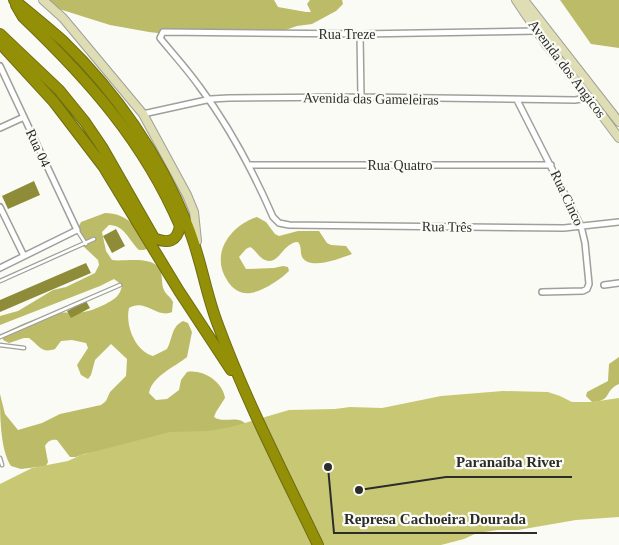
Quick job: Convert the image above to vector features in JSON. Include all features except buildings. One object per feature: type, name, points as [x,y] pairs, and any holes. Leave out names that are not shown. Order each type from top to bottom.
[{"type":"highway","points":[[0,34],[59,90],[85,122],[106,154],[154,238],[163,242],[173,240],[179,233],[180,226],[160,182],[142,152],[118,117],[24,17],[13,0]]},
{"type":"highway","points":[[13,0],[45,26],[104,86],[144,140],[172,190],[198,253],[217,323],[246,394],[318,545]]},
{"type":"highway","points":[[0,43],[75,127],[102,166],[179,291],[246,394]]},
{"type":"street","points":[[43,0],[63,18],[144,114],[194,212],[198,253]]},
{"type":"street","name":"Avenida dos Angicos","points":[[516,0],[547,46],[619,138]]},
{"type":"street","name":"Avenida dos Angicos","points":[[524,0],[619,122]]},
{"type":"street","name":"Rua Treze","points":[[208,100],[160,38],[163,32],[360,34],[538,32]]},
{"type":"street","points":[[360,34],[361,97]]},
{"type":"street","name":"Rua 04","points":[[0,66],[78,230]]},
{"type":"street","name":"Avenida das Gameleiras","points":[[144,114],[208,100],[229,98],[361,97],[517,100],[590,99],[600,96]]},
{"type":"street","points":[[208,100],[249,165]]},
{"type":"street","name":"Rua Cinco","points":[[517,100],[581,226],[589,274],[587,289],[542,292]]},
{"type":"street","points":[[0,128],[24,117]]},
{"type":"street","name":"Rua Quatro","points":[[249,165],[551,165]]},
{"type":"street","name":"Rua Três","points":[[249,165],[276,221],[289,225],[555,228],[619,222]]},
{"type":"street","points":[[0,207],[24,256]]},
{"type":"street","points":[[0,268],[78,230]]},
{"type":"street","points":[[604,285],[619,283]]},
{"type":"lane","points":[[78,230],[86,244]]},
{"type":"lane","points":[[0,281],[94,239]]},
{"type":"lane","points":[[0,337],[120,285]]},
{"type":"lane","points":[[0,345],[24,348]]},
{"type":"lane","points":[[0,458],[2,465]]},
{"type":"shaded area","points":[[45,0],[274,0],[278,7],[306,12],[311,12],[307,4],[310,0],[342,0],[343,4],[336,11],[312,24],[297,26],[274,34],[183,36],[110,25],[59,9]]},
{"type":"shaded area","points":[[560,0],[619,0],[619,48],[591,44]]},
{"type":"shaded area","points":[[105,213],[120,216],[132,223],[149,248],[139,250],[123,231],[109,225],[102,232],[106,251],[112,260],[138,260],[151,262],[156,265],[161,272],[164,290],[173,302],[172,312],[167,313],[161,313],[140,305],[129,308],[130,329],[136,343],[141,349],[153,356],[167,349],[174,330],[179,323],[183,321],[188,323],[192,332],[187,357],[159,377],[149,393],[156,400],[167,399],[179,390],[181,380],[187,372],[206,375],[216,382],[225,398],[214,417],[222,420],[235,419],[247,425],[76,457],[70,457],[57,440],[53,440],[45,446],[48,462],[46,466],[21,469],[11,466],[7,459],[3,441],[0,394],[5,414],[18,430],[42,423],[60,414],[101,405],[106,401],[110,392],[126,376],[127,359],[111,344],[95,360],[88,379],[81,375],[77,365],[88,348],[86,343],[72,340],[61,341],[55,349],[43,350],[29,338],[9,343],[3,340],[3,335],[9,331],[36,319],[57,313],[85,312],[105,304],[120,293],[122,285],[114,279],[0,325],[0,316],[18,311],[53,290],[66,287],[95,273],[99,265],[98,260],[83,246],[79,226],[81,222]]},
{"type":"shaded area","points":[[257,217],[266,222],[275,234],[279,236],[298,231],[319,231],[327,243],[346,246],[352,254],[326,262],[312,263],[302,257],[298,242],[288,246],[278,257],[270,261],[263,259],[250,247],[239,257],[246,269],[283,266],[288,267],[289,271],[280,279],[256,292],[240,292],[230,285],[222,270],[222,251],[225,242],[231,234],[247,221]]},
{"type":"shaded area","points":[[619,357],[619,384],[603,400],[592,402],[586,396],[587,392],[608,381],[609,364]]},
{"type":"shaded area","points":[[503,391],[548,392],[572,402],[592,402],[619,398],[619,517],[576,520],[518,530],[477,533],[464,539],[441,545],[0,545],[0,484],[32,468],[68,461],[81,455],[170,432],[208,431],[231,427],[289,410],[350,407],[382,408],[441,396]]},
{"type":"place","name":"Represa Cachoeira Dourada","points":[[328,467]]},
{"type":"place","name":"Paranaíba River","points":[[359,490]]}]
